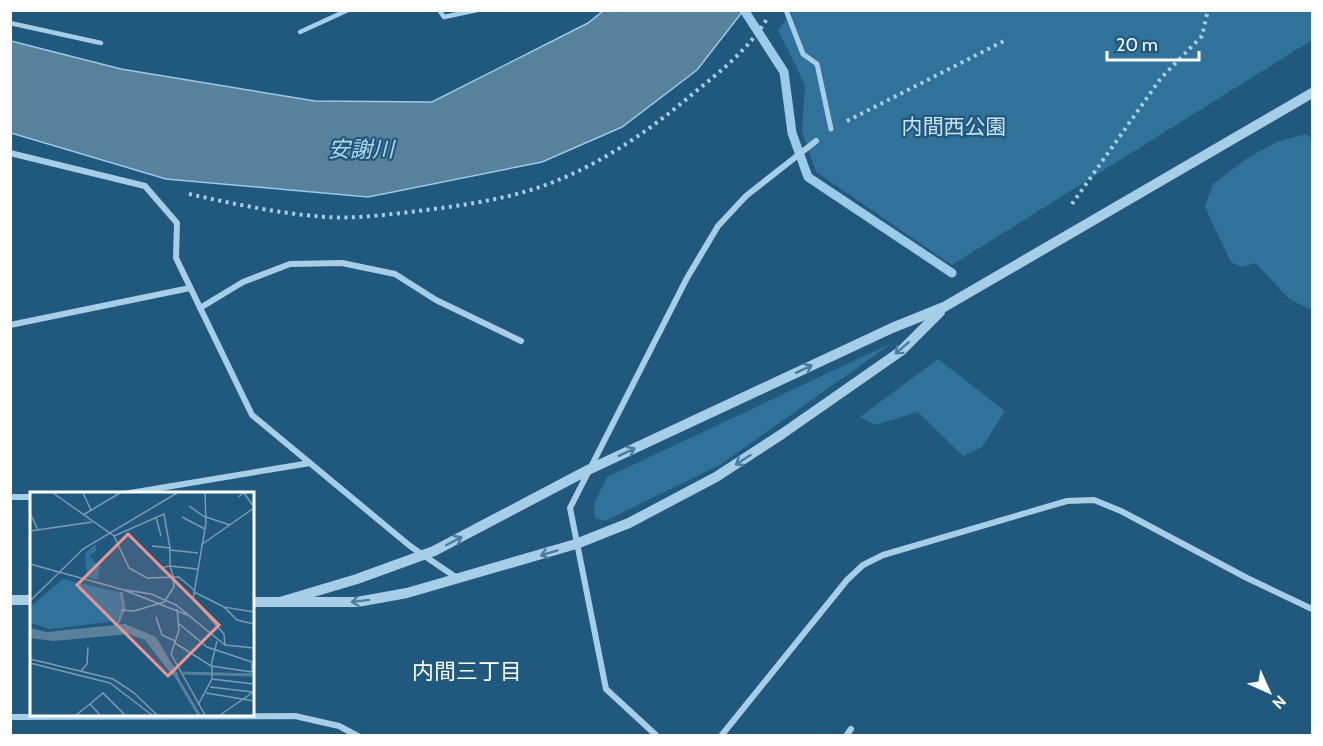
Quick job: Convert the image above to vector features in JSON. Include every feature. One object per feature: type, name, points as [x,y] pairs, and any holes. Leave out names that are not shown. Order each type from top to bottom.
[{"type":"street","points":[[786,10],[803,54],[817,64],[831,129]]},
{"type":"street","points":[[280,602],[422,556],[588,470],[892,328],[944,308],[1312,93]]},
{"type":"street","points":[[657,735],[606,689],[570,508],[687,278],[718,226],[746,196],[816,141]]},
{"type":"street","points":[[10,153],[145,186],[177,223],[176,258],[252,415],[422,556],[460,580]]},
{"type":"street","points":[[200,308],[243,282],[290,264],[342,263],[395,274],[436,300],[520,341]]},
{"type":"street","points":[[10,326],[190,288]]},
{"type":"street","points":[[254,602],[357,602],[460,580],[576,544],[629,523],[716,477],[901,351],[944,308]]},
{"type":"street","points":[[136,492],[310,463]]},
{"type":"street","points":[[10,497],[30,497]]},
{"type":"street","points":[[721,735],[847,580],[863,565],[883,555],[1066,501],[1094,500],[1121,511],[1247,578],[1312,609]]},
{"type":"street","points":[[10,600],[30,600]]},
{"type":"street","points":[[10,717],[295,717],[339,726],[358,735]]},
{"type":"street","points":[[846,735],[851,729]]},
{"type":"lane","points":[[300,32],[348,10]]},
{"type":"lane","points":[[439,10],[444,17],[477,10]]},
{"type":"lane","points":[[10,23],[100,43]]},
{"type":"path","points":[[1072,204],[1161,78],[1202,36],[1209,10]]},
{"type":"path","points":[[189,194],[256,208],[316,217],[396,214],[477,203],[536,188],[604,158],[675,109],[752,41],[768,18]]},
{"type":"path","points":[[831,129],[1006,40]]},
{"type":"green space","name":"内間西公園","points":[[793,10],[1312,11],[1312,40],[952,265],[816,172],[802,131],[805,85],[778,30]]},
{"type":"green space","points":[[1306,134],[1312,139],[1312,310],[1289,299],[1256,263],[1241,267],[1231,262],[1205,207],[1213,184],[1249,157],[1279,141]]},
{"type":"green space","points":[[892,343],[720,465],[605,521],[595,518],[594,504],[607,477]]},
{"type":"green space","points":[[938,359],[1005,411],[982,447],[963,456],[918,412],[875,425],[860,417]]},
{"type":"water","name":"安謝川","points":[[603,11],[743,11],[697,70],[622,127],[542,162],[368,197],[166,179],[11,133],[11,41],[121,69],[315,101],[432,102],[588,23]]},
{"type":"waterway","points":[[744,10],[784,72],[792,133],[808,177],[952,273]]},
{"type":"district","name":"内間三丁目","points":[[467,671]]}]
